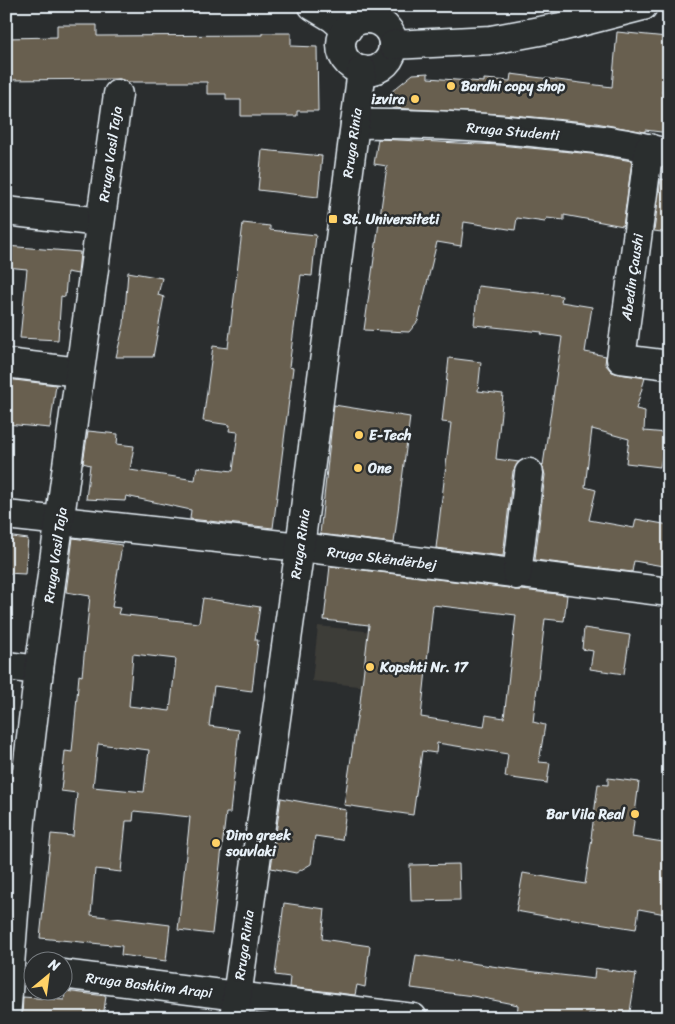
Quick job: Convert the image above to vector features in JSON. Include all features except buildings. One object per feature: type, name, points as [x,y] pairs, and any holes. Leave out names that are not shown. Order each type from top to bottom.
[{"type":"street","points":[[312,6],[333,18],[347,30]]},
{"type":"street","points":[[392,45],[491,40],[561,27],[634,7]]},
{"type":"street","points":[[373,20],[386,28],[391,37],[392,45],[392,52],[383,65],[374,70],[362,70],[350,64],[344,55],[342,40],[347,30],[358,21],[373,20]]},
{"type":"street","name":"Rruga Rinia","points":[[235,1006],[300,547],[362,70]]},
{"type":"street","name":"Rruga Vasil Taja","points":[[6,1018],[16,969],[13,820],[39,670],[118,94]]},
{"type":"street","name":"Rruga Studenti","points":[[355,124],[450,125],[579,137],[659,151]]},
{"type":"street","name":"Abedin Çaushi","points":[[659,151],[621,359],[669,366]]},
{"type":"street","points":[[6,211],[100,222]]},
{"type":"street","points":[[6,363],[80,372]]},
{"type":"street","points":[[517,575],[529,473]]},
{"type":"street","name":"Rruga Skëndërbej","points":[[6,515],[300,547],[517,575],[669,592]]},
{"type":"street","points":[[6,666],[39,670]]},
{"type":"street","name":"Rruga Bashkim Arapi","points":[[72,976],[235,1006],[413,1018]]},
{"type":"shaded area","name":"Kopshti Nr. 17","points":[[318,626],[430,638],[424,693],[312,681]]},
{"type":"place","name":"Bardhi copy shop","points":[[451,86]]},
{"type":"place","name":"izvira","points":[[415,99]]},
{"type":"place","name":"St. Universiteti","points":[[333,219]]},
{"type":"place","name":"E-Tech","points":[[359,435]]},
{"type":"place","name":"One","points":[[358,468]]},
{"type":"place","name":"Kopshti Nr. 17","points":[[370,667]]},
{"type":"place","name":"Bar Vila Real","points":[[635,814]]},
{"type":"place","name":"Dino greek souvlaki","points":[[216,843]]}]
